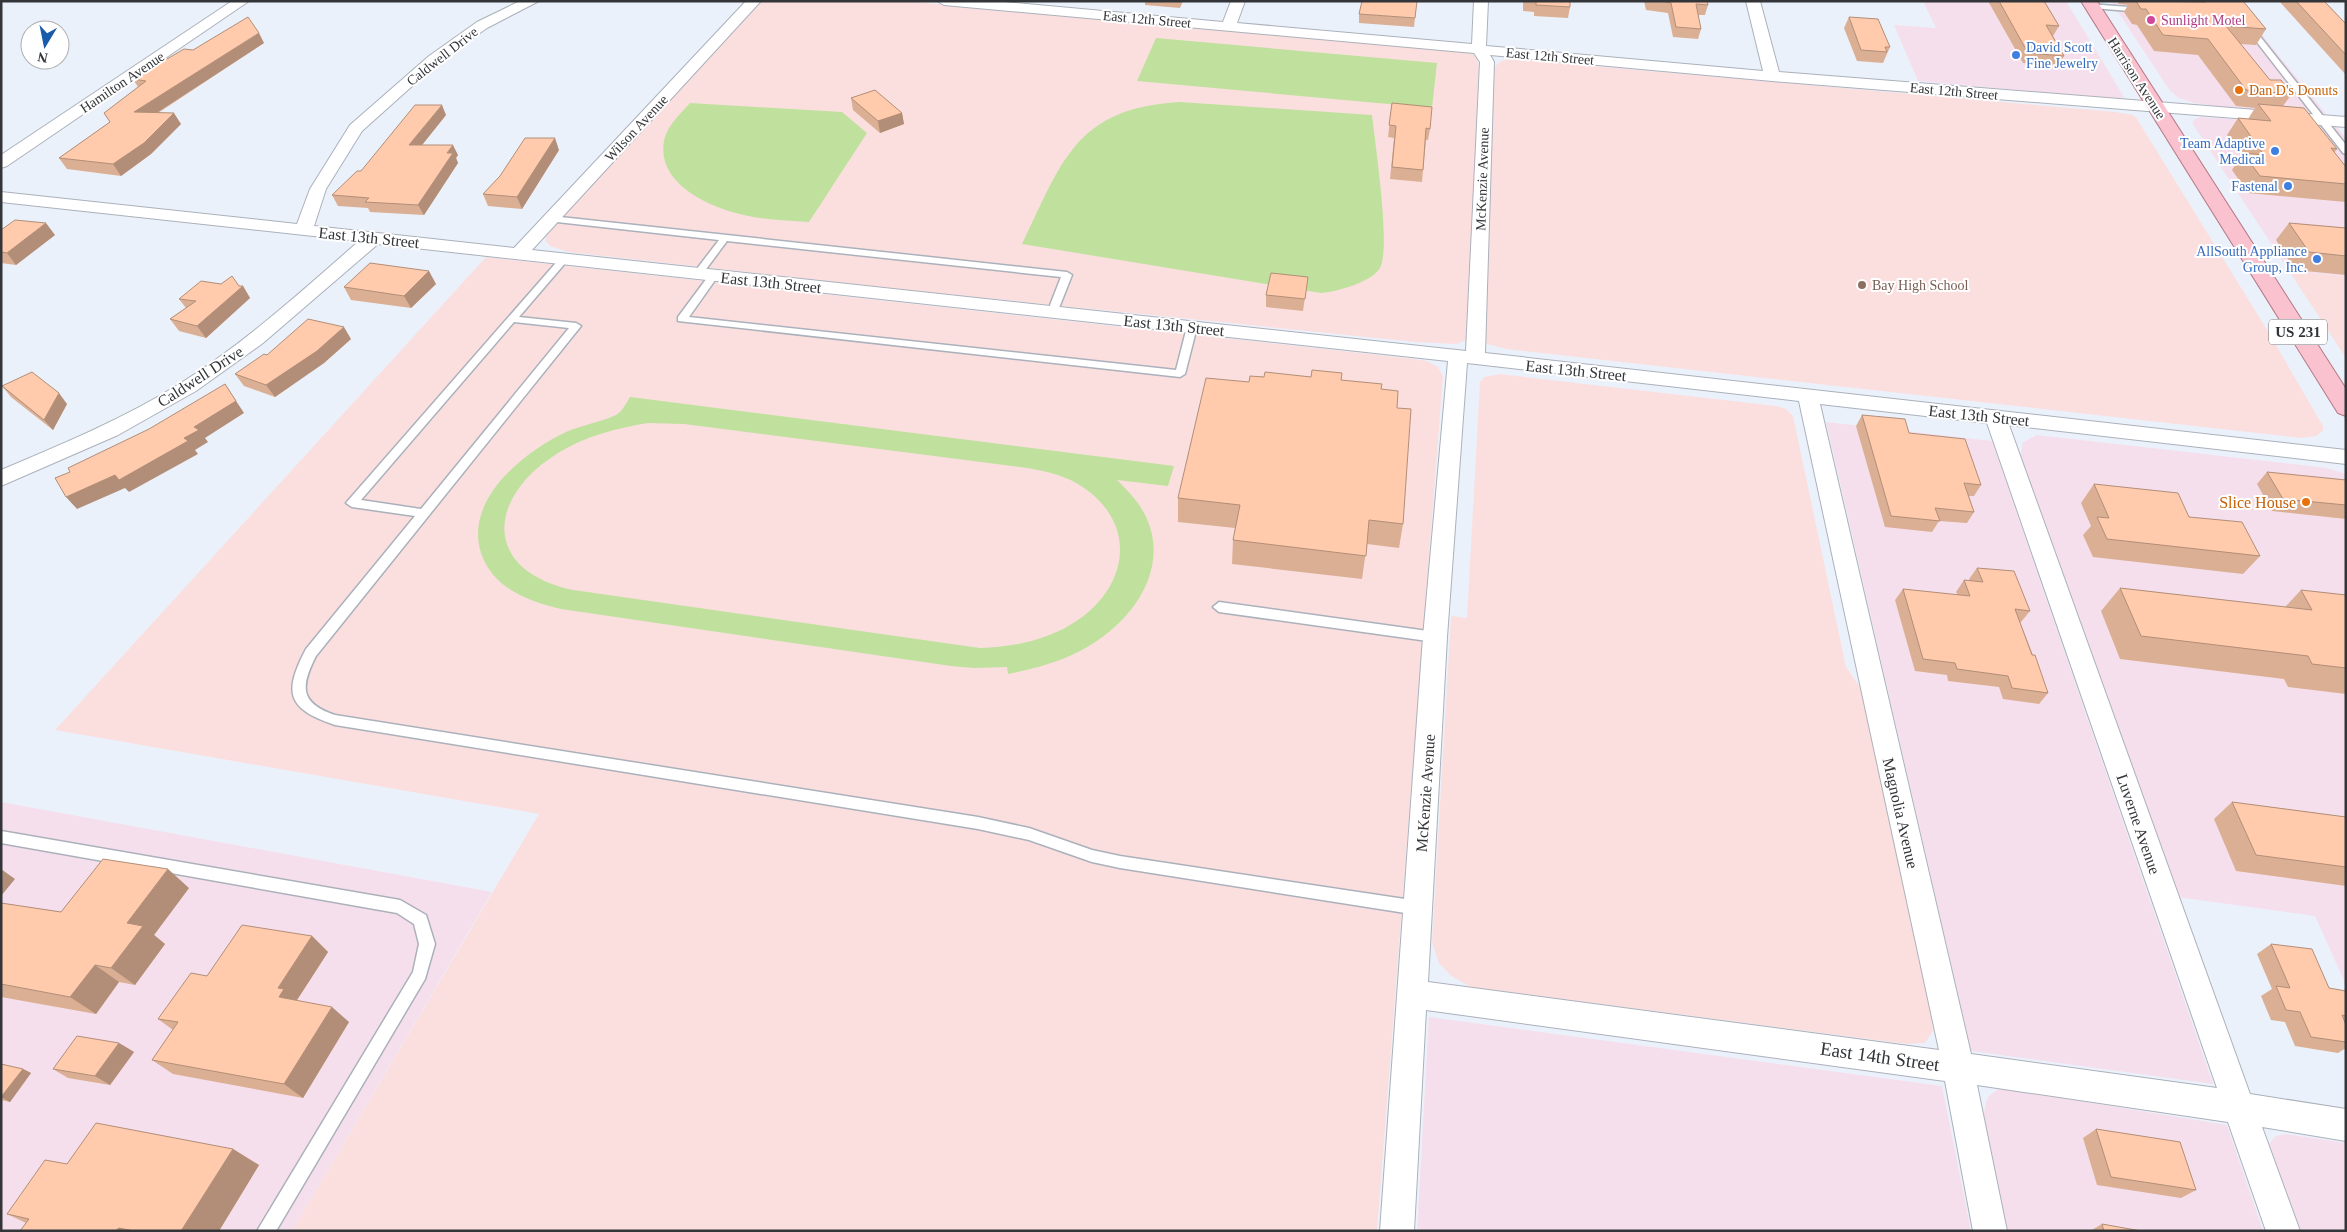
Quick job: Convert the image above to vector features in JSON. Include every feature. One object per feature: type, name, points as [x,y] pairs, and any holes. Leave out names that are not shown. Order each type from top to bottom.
[{"type":"main road","name":"Harrison Avenue","points":[[2090,4],[2346,408]]},
{"type":"street","name":"Hamilton Avenue","points":[[1,163],[242,1]]},
{"type":"street","name":"Caldwell Drive","points":[[304,230],[318,189],[356,128],[434,59],[482,25],[532,1]]},
{"type":"street","name":"Wilson Avenue","points":[[518,254],[754,1]]},
{"type":"street","name":"East 12th Street","points":[[944,1],[992,3],[1772,76],[2346,122]]},
{"type":"street","points":[[1229,26],[1238,1]]},
{"type":"street","name":"McKenzie Avenue","points":[[1397,1231],[1414,994],[1435,637],[1466,357],[1487,62],[1479,50],[1481,1]]},
{"type":"street","points":[[1753,1],[1772,76]]},
{"type":"street","name":"East 13th Street","points":[[1,196],[1808,395],[2346,457]]},
{"type":"street","name":"Caldwell Drive","points":[[1,479],[60,454],[138,416],[213,371],[270,329],[375,238]]},
{"type":"street","name":"Magnolia Avenue","points":[[1808,395],[1958,1066],[1990,1231]]},
{"type":"street","name":"Luverne Avenue","points":[[1996,416],[2283,1231]]},
{"type":"street","name":"East 14th Street","points":[[1414,994],[1958,1066],[2239,1107],[2346,1125]]},
{"type":"lane","points":[[2139,1],[2145,10]]},
{"type":"lane","points":[[2228,1],[2346,151]]},
{"type":"lane","points":[[2090,4],[2154,11]]},
{"type":"lane","points":[[551,219],[1067,275],[1052,313]]},
{"type":"lane","points":[[724,239],[682,319],[1180,374],[1192,327]]},
{"type":"lane","points":[[423,513],[352,503],[564,259]]},
{"type":"lane","points":[[512,319],[576,326],[323,635],[303,667],[299,679],[299,698],[308,708],[319,715],[344,721],[978,823],[1029,834],[1112,861],[1418,908]]},
{"type":"lane","points":[[1220,607],[1435,637]]},
{"type":"lane","points":[[1,837],[400,907],[421,920],[427,944],[420,974],[266,1231]]},
{"type":"shaded area","points":[[761,1],[904,1],[1468,52],[1477,58],[1479,68],[1470,333],[1467,340],[1456,344],[1415,342],[917,291],[568,252],[550,246],[545,240],[548,233]]},
{"type":"shaded area","points":[[1923,1],[2066,1],[2124,97],[2116,99],[1918,81],[1894,25],[1936,28]]},
{"type":"shaded area","points":[[2111,1],[2235,1],[2327,115],[2222,107],[2194,103],[2179,98],[2170,91]]},
{"type":"shaded area","name":"Bay High School","points":[[1512,59],[2133,115],[2266,328],[2323,426],[2323,431],[2316,436],[2302,438],[1506,349],[1487,344],[1484,341],[1492,69],[1501,61]]},
{"type":"shaded area","points":[[2201,117],[2336,126],[2346,138],[2346,276],[2289,271],[2192,123],[2195,119]]},
{"type":"shaded area","points":[[486,257],[1415,359],[1427,361],[1438,367],[1443,376],[1377,1231],[292,1231],[539,814],[55,730]]},
{"type":"shaded area","points":[[2289,271],[2346,276],[2346,358]]},
{"type":"shaded area","points":[[1499,374],[1776,406],[1786,409],[1793,416],[1846,667],[1860,687],[1928,993],[1933,1031],[1925,1043],[1907,1044],[1471,987],[1451,976],[1439,963],[1432,943],[1451,616],[1467,618],[1480,382],[1484,377]]},
{"type":"shaded area","points":[[1826,422],[1992,441],[2213,1084],[1971,1051]]},
{"type":"shaded area","points":[[2037,435],[2327,468],[2346,474],[2346,985],[2315,916],[2177,897],[2020,457],[2023,442]]},
{"type":"shaded area","points":[[1,802],[492,892],[292,1231],[1,1231]]},
{"type":"shaded area","points":[[1429,1017],[1942,1086],[1971,1231],[1417,1231]]},
{"type":"shaded area","points":[[2000,1088],[2227,1125],[2263,1231],[2007,1231],[1983,1119],[1989,1096]]},
{"type":"shaded area","points":[[2286,1134],[2346,1143],[2346,1231],[2298,1231],[2268,1145],[2276,1136]]},
{"type":"green space","points":[[1156,38],[1437,63],[1432,108],[1137,81]]},
{"type":"green space","points":[[1180,102],[1372,115],[1384,240],[1383,257],[1380,268],[1376,273],[1362,282],[1335,291],[1321,293],[1022,244],[1062,165],[1077,144],[1094,128],[1117,115],[1145,106]]},
{"type":"green space","points":[[690,103],[842,112],[867,133],[809,222],[757,218],[712,205],[698,198],[674,179],[663,153],[665,137],[672,123]]},
{"type":"green space","points":[[630,397],[1174,466],[1168,486],[1117,480],[1138,503],[1147,519],[1153,540],[1153,560],[1148,579],[1140,597],[1127,614],[1096,642],[1061,659],[1035,668],[1008,674],[1007,667],[974,668],[951,666],[561,609],[536,602],[513,591],[494,575],[486,565],[481,553],[478,533],[481,514],[489,496],[516,465],[533,452],[566,432],[618,414]],"holes":[[[648,423],[684,424],[1027,468],[1060,476],[1078,484],[1097,499],[1110,515],[1118,533],[1120,552],[1117,570],[1109,588],[1096,605],[1067,627],[1031,641],[1006,646],[980,648],[573,590],[543,580],[522,566],[509,549],[504,530],[507,510],[517,490],[534,471],[569,447],[602,434]]]},
{"type":"building","points":[[1362,1],[1417,1],[1415,18],[1359,14]]},
{"type":"building","points":[[1536,1],[1570,1],[1570,7],[1536,5]]},
{"type":"building","points":[[1661,1],[1707,1],[1708,5],[1696,4],[1701,29],[1676,27],[1671,3]]},
{"type":"building","points":[[1999,1],[2044,1],[2059,26],[2046,25],[2064,56],[2028,53]]},
{"type":"building","points":[[2136,1],[2243,1],[2266,29],[2226,26],[2270,80],[2281,80],[2292,94],[2246,90],[2208,39],[2163,35],[2146,9],[2141,9]]},
{"type":"building","points":[[2296,1],[2324,1],[2346,24],[2346,55]]},
{"type":"building","points":[[248,17],[259,33],[134,112],[174,113],[144,143],[113,164],[59,158],[110,122],[104,113],[146,81],[133,79],[184,49],[193,50]]},
{"type":"building","points":[[1849,17],[1878,19],[1890,47],[1885,47],[1887,52],[1861,50]]},
{"type":"building","points":[[875,90],[902,113],[878,121],[851,98]]},
{"type":"building","points":[[1392,103],[1432,107],[1430,129],[1426,128],[1423,170],[1392,167],[1396,126],[1389,125]]},
{"type":"building","points":[[2258,104],[2304,108],[2337,149],[2331,148],[2346,167],[2346,184],[2260,176],[2243,153],[2264,155],[2238,118],[2271,121]]},
{"type":"building","points":[[415,105],[442,105],[409,145],[453,145],[447,153],[453,153],[418,205],[365,202],[369,198],[332,195],[357,171],[361,171]]},
{"type":"building","points":[[525,138],[555,138],[517,197],[483,194],[500,176]]},
{"type":"building","points":[[15,220],[46,223],[7,253],[1,252],[1,230]]},
{"type":"building","points":[[2289,223],[2346,228],[2346,256],[2309,252]]},
{"type":"building","points":[[370,263],[429,271],[404,296],[344,287]]},
{"type":"building","points":[[1271,273],[1308,277],[1305,299],[1266,295]]},
{"type":"building","points":[[232,276],[239,286],[243,286],[197,326],[170,319],[196,301],[179,299],[201,281],[221,284]]},
{"type":"building","points":[[308,319],[344,327],[317,351],[266,385],[235,374],[264,354],[267,355]]},
{"type":"building","points":[[1312,370],[1342,373],[1341,380],[1382,384],[1381,389],[1398,391],[1397,408],[1411,409],[1403,524],[1369,520],[1366,556],[1233,540],[1240,505],[1178,498],[1206,378],[1249,382],[1250,376],[1264,377],[1265,372],[1311,377]]},
{"type":"building","points":[[32,372],[59,393],[44,420],[2,386]]},
{"type":"building","points":[[225,384],[236,401],[194,427],[199,430],[184,438],[188,441],[119,480],[115,475],[66,497],[55,478],[70,472],[68,468],[149,429]]},
{"type":"building","points":[[1862,415],[1905,419],[1909,433],[1965,439],[1981,485],[1964,483],[1974,512],[1935,508],[1940,521],[1891,516]]},
{"type":"building","points":[[2267,472],[2346,480],[2346,505],[2283,499]]},
{"type":"building","points":[[2094,484],[2178,493],[2189,517],[2242,522],[2260,556],[2107,539],[2097,517],[2109,518]]},
{"type":"building","points":[[1977,568],[2014,571],[2030,611],[2015,609],[2032,655],[2035,655],[2048,693],[2012,688],[2008,676],[1957,669],[1955,663],[1923,659],[1903,589],[1970,596],[1964,580],[1983,582]]},
{"type":"building","points":[[2120,588],[2312,610],[2301,590],[2346,595],[2346,668],[2312,664],[2308,656],[2141,636]]},
{"type":"building","points":[[2232,802],[2346,817],[2346,867],[2256,855]]},
{"type":"building","points":[[103,859],[168,869],[127,923],[143,926],[111,968],[95,965],[70,997],[1,984],[1,903],[61,912]]},
{"type":"building","points":[[242,925],[312,936],[278,988],[284,989],[279,997],[332,1007],[284,1084],[152,1060],[178,1022],[158,1019],[191,973],[207,976]]},
{"type":"building","points":[[2271,944],[2312,949],[2329,988],[2346,991],[2346,1016],[2342,1015],[2346,1025],[2346,1042],[2311,1037],[2300,1012],[2286,1010],[2276,986],[2290,988]]},
{"type":"building","points":[[77,1036],[119,1043],[95,1076],[53,1069]]},
{"type":"building","points":[[1,1064],[23,1069],[1,1097]]},
{"type":"building","points":[[96,1123],[233,1149],[181,1231],[134,1231],[119,1228],[115,1231],[20,1231],[29,1219],[7,1214],[45,1160],[67,1164]]},
{"type":"building","points":[[2096,1129],[2180,1142],[2196,1190],[2111,1177]]},
{"type":"building","points":[[2102,1224],[2141,1231],[2104,1231]]},
{"type":"place","name":"Sunlight Motel","points":[[2151,20]]},
{"type":"place","name":"David Scott Fine Jewelry","points":[[2016,55]]},
{"type":"place","name":"Dan D's Donuts","points":[[2239,90]]},
{"type":"place","name":"Team Adaptive Medical","points":[[2275,151]]},
{"type":"place","name":"Fastenal","points":[[2288,186]]},
{"type":"place","name":"AllSouth Appliance Group, Inc.","points":[[2317,259]]},
{"type":"place","name":"Bay High School","points":[[1862,285]]},
{"type":"place","name":"Slice House","points":[[2306,502]]}]
